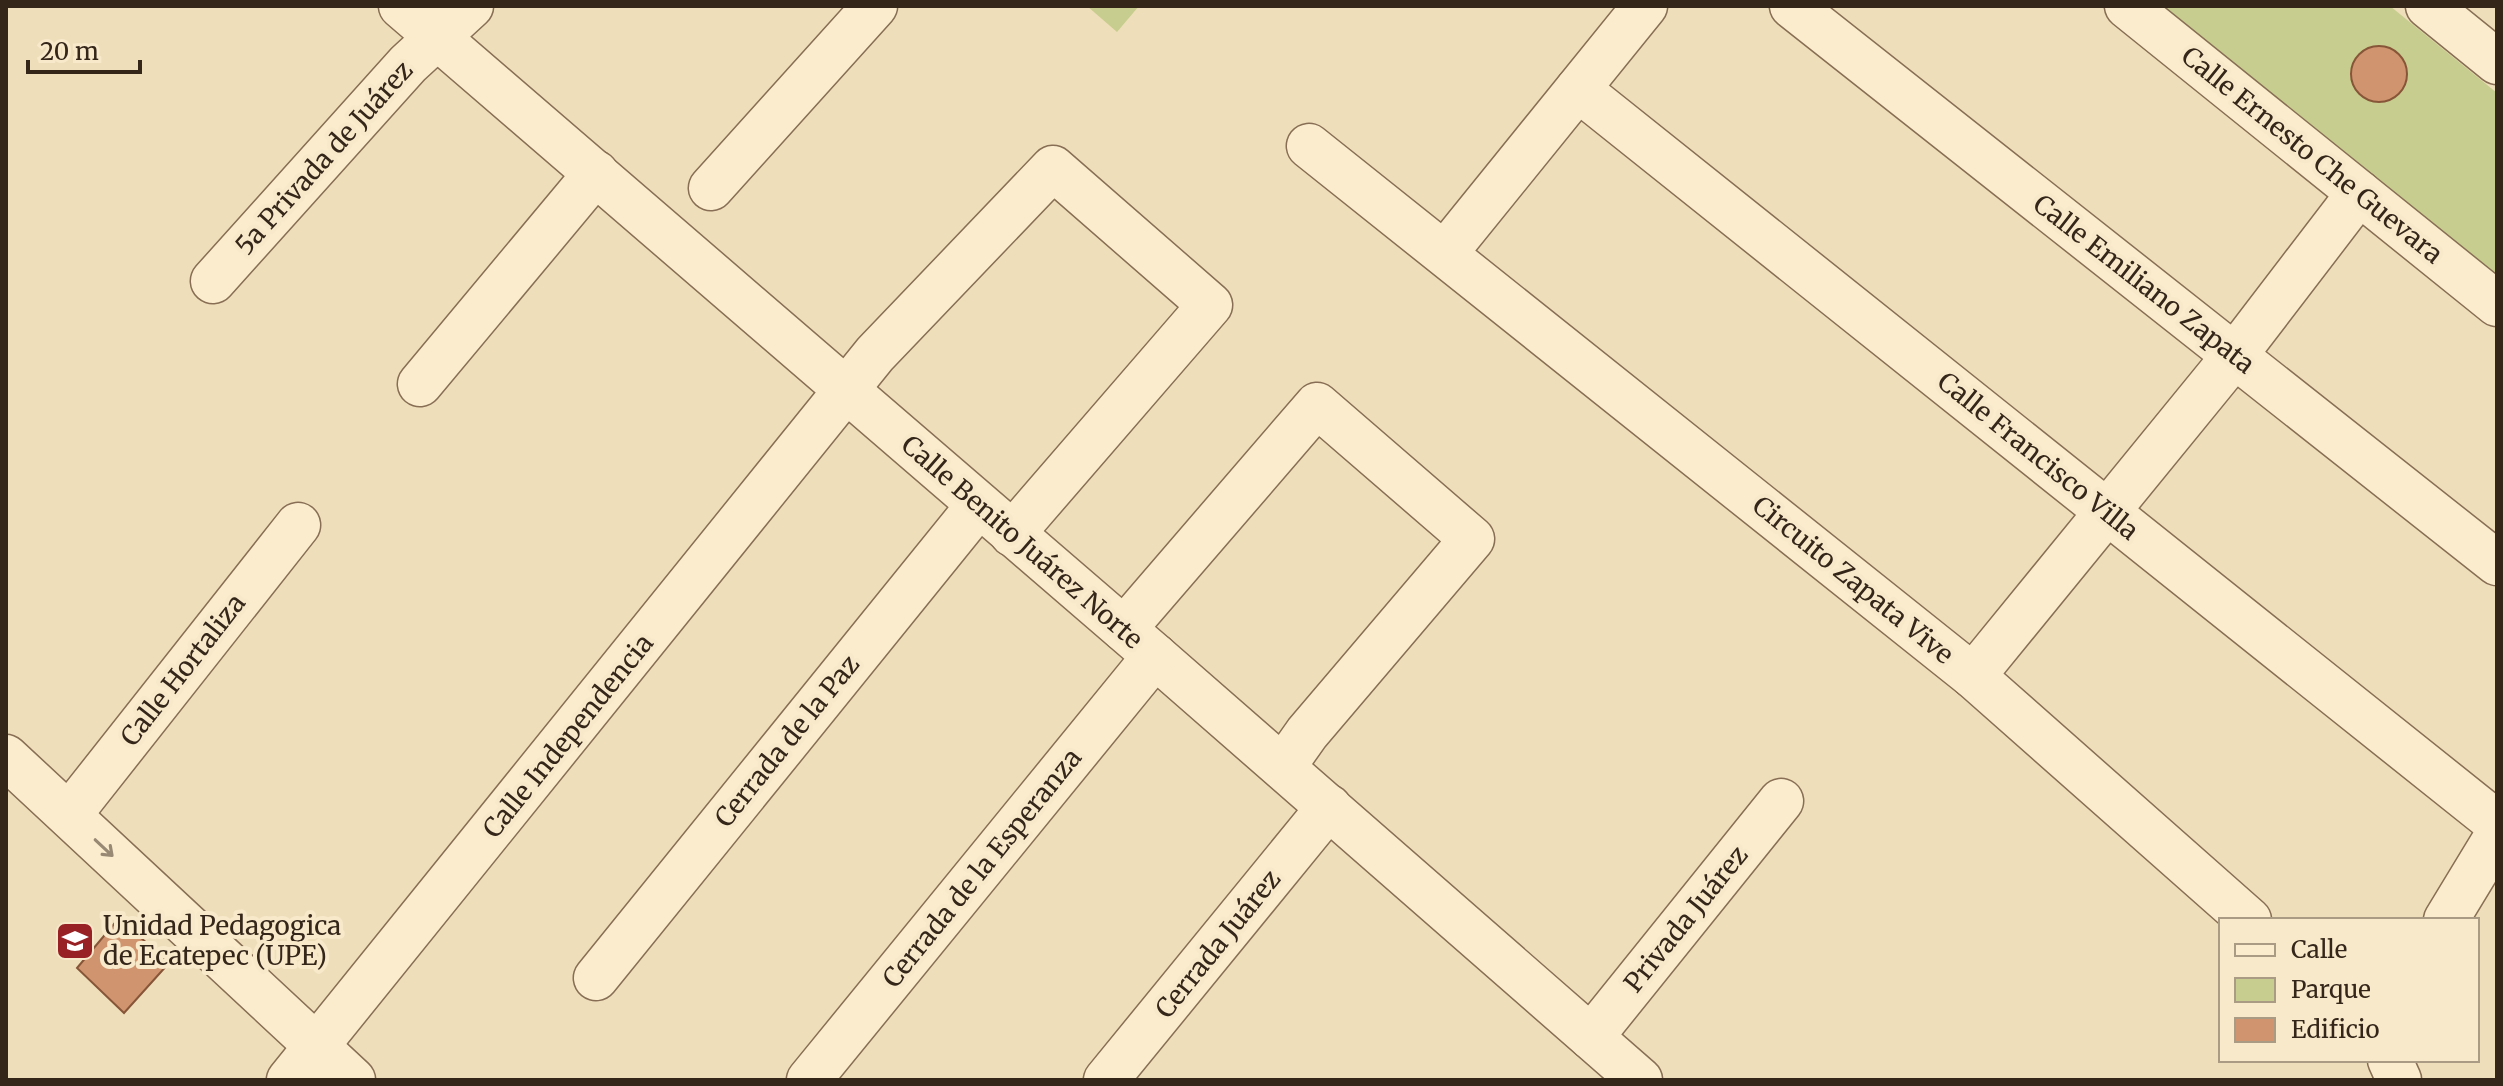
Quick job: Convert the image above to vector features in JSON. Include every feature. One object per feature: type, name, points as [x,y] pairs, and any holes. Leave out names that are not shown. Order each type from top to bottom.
[{"type":"street","name":"Calle Benito Juárez Norte","points":[[401,6],[1283,767],[1640,1080]]},
{"type":"street","name":"5a Privada de Juárez","points":[[213,281],[408,64],[471,6]]},
{"type":"street","points":[[711,188],[875,6]]},
{"type":"street","points":[[1445,253],[1645,6]]},
{"type":"street","name":"Calle Emiliano Zapata","points":[[1792,6],[2497,563]]},
{"type":"street","name":"Calle Ernesto Che Guevara","points":[[2127,6],[2497,304]]},
{"type":"street","points":[[2428,6],[2497,62]]},
{"type":"street","name":"Calle Francisco Villa","points":[[1578,89],[2497,823]]},
{"type":"street","name":"Circuito Zapata Vive","points":[[1309,146],[1973,676],[2247,918]]},
{"type":"street","name":"Calle Independencia","points":[[303,1064],[875,354],[1053,168],[1210,305],[1012,534]]},
{"type":"street","points":[[420,384],[596,173]]},
{"type":"street","points":[[1973,676],[2235,355],[2359,193]]},
{"type":"street","name":"Cerrada de la Esperanza","points":[[809,1080],[1317,405],[1472,539],[1307,733],[1283,767]]},
{"type":"street","name":"Cerrada de la Paz","points":[[596,978],[978,506]]},
{"type":"street","name":"Calle Hortaliza","points":[[69,815],[298,525]]},
{"type":"street","points":[[6,757],[69,815],[303,1064],[353,1080]]},
{"type":"street","name":"Privada Juárez","points":[[1591,1037],[1781,801]]},
{"type":"street","name":"Cerrada Juárez","points":[[1106,1080],[1329,807]]},
{"type":"street","points":[[2447,918],[2497,836]]},
{"type":"green space","points":[[1087,6],[1139,6],[1117,32]]},
{"type":"green space","points":[[2154,6],[2390,6],[2497,93],[2497,283]]},
{"type":"building","points":[[2379,46],[2399,54],[2407,74],[2399,94],[2379,102],[2359,94],[2351,74],[2359,54]]},
{"type":"building","points":[[119,918],[169,963],[124,1013],[77,968]]},
{"type":"place","name":"Unidad Pedagogica de Ecatepec (UPE)","points":[[75,941]]}]
